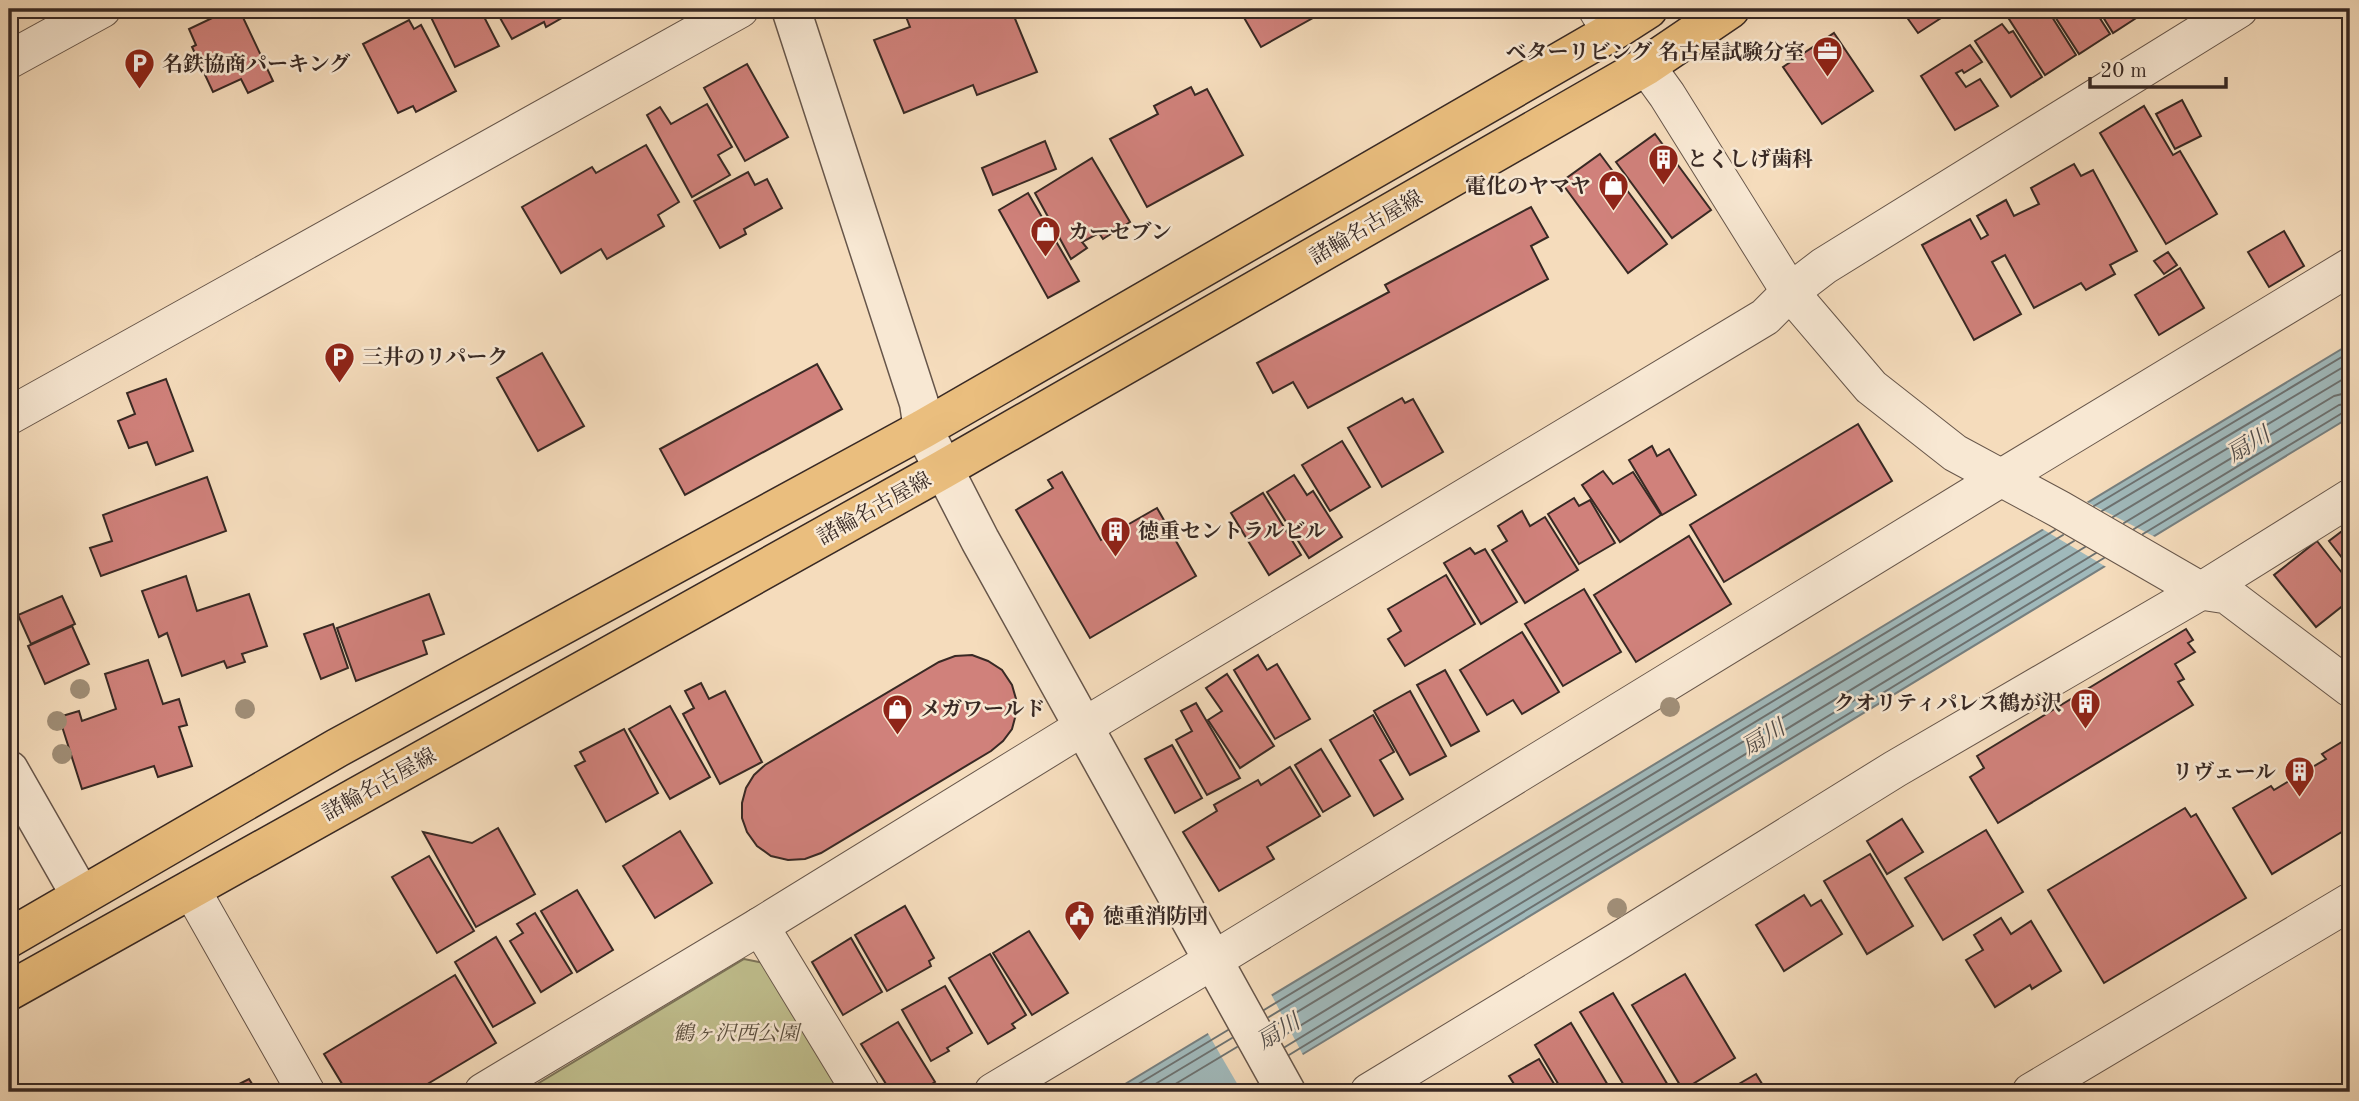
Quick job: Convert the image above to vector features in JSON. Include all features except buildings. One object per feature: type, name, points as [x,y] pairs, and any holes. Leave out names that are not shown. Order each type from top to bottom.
[{"type":"main road","name":"諸輪名古屋線","points":[[9,991],[943,470],[1646,66],[1730,9]]},
{"type":"main road","points":[[9,938],[337,748],[923,429],[1621,15]]},
{"type":"street","points":[[9,61],[102,9]]},
{"type":"street","points":[[9,416],[740,9]]},
{"type":"street","points":[[791,9],[919,403],[923,429],[1083,727],[1283,1087]]},
{"type":"street","points":[[483,1092],[1765,317],[1790,292],[1824,266],[2239,9]]},
{"type":"street","points":[[1646,66],[1790,292],[1871,387],[1955,453],[2201,591],[2227,595],[2350,688]]},
{"type":"street","points":[[993,1092],[2350,267]]},
{"type":"street","points":[[1369,1092],[1618,942],[1895,769],[2201,591],[2350,498]]},
{"type":"street","points":[[9,770],[81,896]]},
{"type":"street","points":[[191,889],[306,1092]]},
{"type":"street","points":[[2031,1092],[2350,902]]},
{"type":"street","points":[[760,926],[862,1092]]},
{"type":"green space","name":"鶴ヶ沢西公園","points":[[744,959],[764,963],[844,1092],[524,1092]]},
{"type":"water","name":"扇川","points":[[2350,344],[2350,417],[1243,1092],[1112,1092]]},
{"type":"pier","points":[[2083,500],[2157,538],[2108,568],[2039,527]]},
{"type":"pier","points":[[1271,994],[1304,1057],[1250,1092],[1242,1092],[1206,1030]]},
{"type":"place","name":"ベターリビング 名古屋試験分室","points":[[1828,79]]},
{"type":"place","name":"名鉄協商パーキング","points":[[139,91]]},
{"type":"place","name":"とくしげ歯科","points":[[1664,186]]},
{"type":"place","name":"電化のヤマヤ","points":[[1614,213]]},
{"type":"place","name":"カーセブン","points":[[1045,259]]},
{"type":"place","name":"三井のリパーク","points":[[339,384]]},
{"type":"place","name":"徳重セントラルビル","points":[[1115,558]]},
{"type":"place","name":"クオリティパレス鶴が沢","points":[[2085,730]]},
{"type":"place","name":"メガワールド","points":[[897,736]]},
{"type":"place","name":"リヴェール","points":[[2299,799]]},
{"type":"place","name":"徳重消防団","points":[[1080,943]]}]
